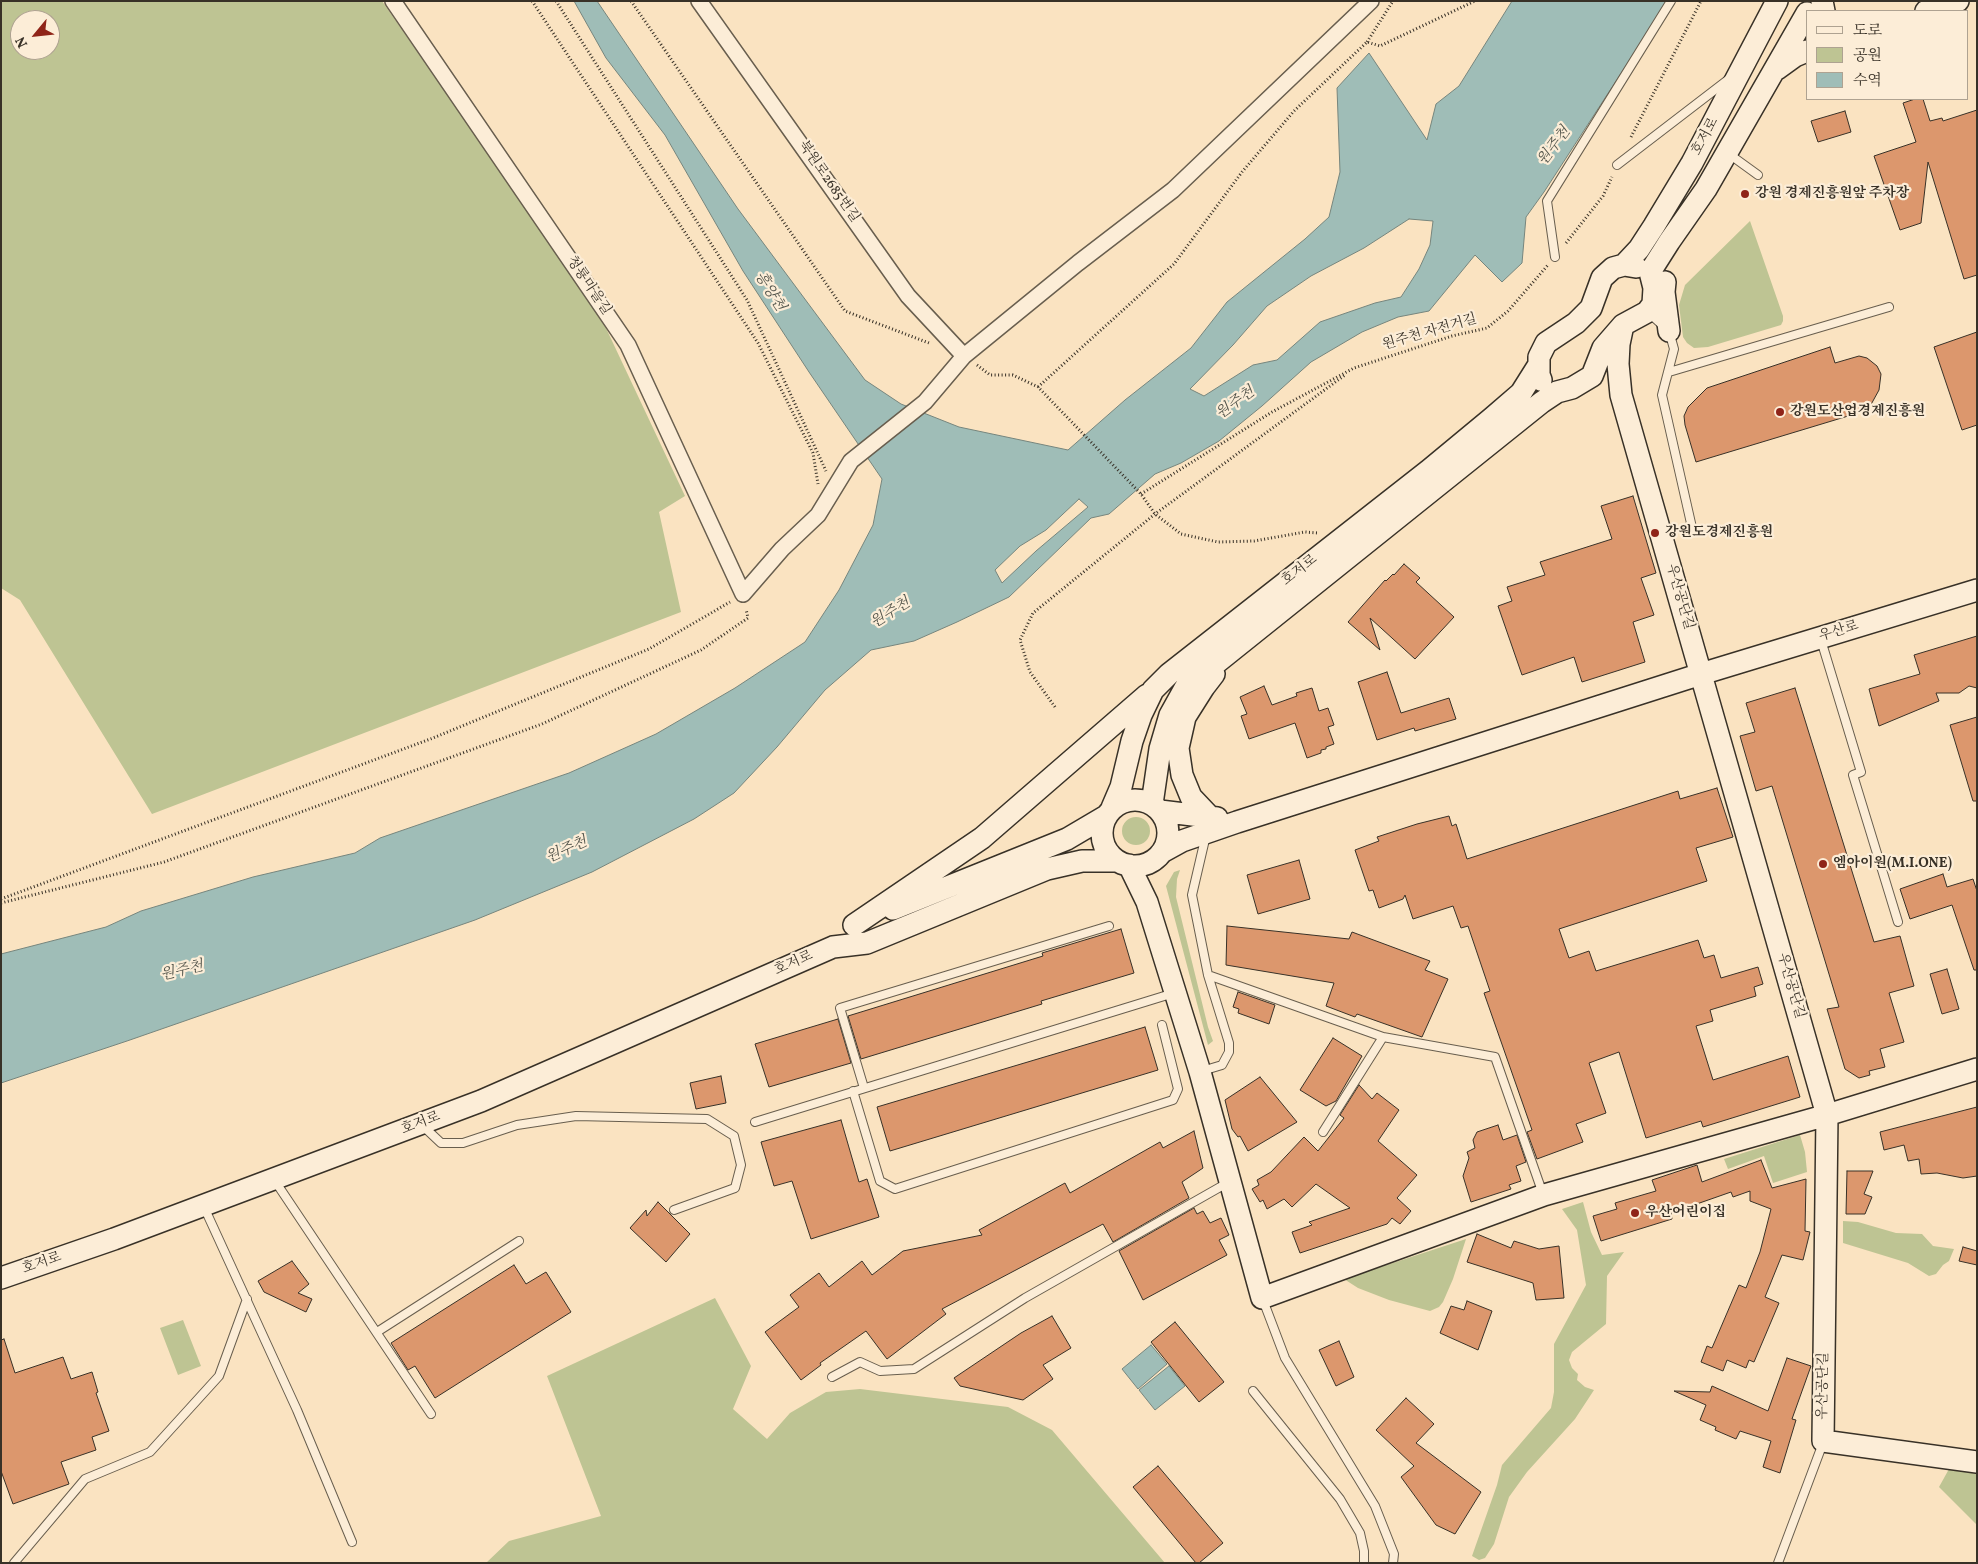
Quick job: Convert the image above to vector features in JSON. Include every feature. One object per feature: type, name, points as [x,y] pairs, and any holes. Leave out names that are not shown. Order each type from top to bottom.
[{"type":"street","name":"청룡마을길","points":[[393,1],[628,345],[743,594]]},
{"type":"street","name":"북원로2685번길","points":[[699,1],[908,296],[964,356]]},
{"type":"street","points":[[743,594],[782,549],[818,516],[851,461],[925,402],[964,356],[1173,190],[1371,1]]},
{"type":"street","points":[[1929,10],[1958,1]]},
{"type":"street","points":[[1775,6],[1804,17]]},
{"type":"street","name":"호저로","points":[[1109,812],[1121,787],[1132,741],[1152,690],[1177,668],[1428,471],[1521,393],[1538,366],[1539,357],[1546,343],[1576,323],[1591,308],[1602,278],[1612,268],[1624,265],[1639,249],[1692,163],[1775,6]]},
{"type":"street","name":"호저로","points":[[1650,272],[1706,189],[1804,17]]},
{"type":"street","points":[[1773,72],[1795,56],[1806,51]]},
{"type":"street","points":[[1668,332],[1664,292],[1669,242]]},
{"type":"street","points":[[1621,395],[1612,384],[1592,376],[1603,348],[1623,325],[1650,305],[1654,288],[1650,272],[1638,267],[1624,265]]},
{"type":"street","points":[[1650,305],[1668,332]]},
{"type":"street","name":"우산공단길","points":[[1623,325],[1619,344],[1618,364],[1621,395],[1827,1115],[1823,1441]]},
{"type":"street","points":[[1538,366],[1539,375],[1543,383],[1548,388],[1557,392]]},
{"type":"street","name":"호저로","points":[[1240,645],[1557,392],[1572,388],[1592,376]]},
{"type":"street","name":"우산로","points":[[1158,856],[1208,825],[1237,822],[1701,674],[1977,590]]},
{"type":"street","points":[[1147,902],[1147,878],[1167,842],[1168,830],[1165,820],[1156,808],[1160,749],[1170,715],[1185,688],[1220,658],[1240,645]]},
{"type":"street","points":[[1208,825],[1191,797],[1182,775],[1178,748],[1185,717],[1204,687],[1240,645]]},
{"type":"street","points":[[833,947],[854,925],[982,838],[1152,690]]},
{"type":"street","points":[[854,925],[1067,838],[1109,812],[1121,802],[1142,800],[1156,808],[1208,825]]},
{"type":"street","points":[[1109,812],[1102,826],[1102,837],[1109,854],[1123,863],[1147,902],[1200,1072],[1262,1298],[1544,1195],[1827,1115],[1977,1069]]},
{"type":"street","points":[[833,947],[867,943],[1047,869],[1082,861],[1141,864],[1158,856]]},
{"type":"street","name":"호저로","points":[[1,1278],[114,1239],[481,1101],[833,947]]},
{"type":"street","points":[[1823,1441],[1977,1462]]},
{"type":"lane","points":[[1555,257],[1547,202],[1671,1]]},
{"type":"lane","points":[[1617,165],[1742,69]]},
{"type":"lane","points":[[1727,152],[1758,175]]},
{"type":"lane","points":[[1669,372],[1889,307]]},
{"type":"lane","points":[[1668,332],[1674,349],[1662,395],[1694,532]]},
{"type":"lane","points":[[1820,637],[1861,772],[1853,775],[1898,922]]},
{"type":"lane","points":[[1200,1072],[1222,1065],[1229,1052],[1229,1043],[1208,975],[1192,896],[1208,825]]},
{"type":"lane","points":[[864,1088],[840,1008],[1109,926]]},
{"type":"lane","points":[[1208,975],[1383,1037],[1495,1057],[1544,1195]]},
{"type":"lane","points":[[755,1122],[1175,992]]},
{"type":"lane","points":[[853,1092],[880,1181],[895,1189],[1173,1100],[1178,1089],[1162,1025]]},
{"type":"lane","points":[[1323,1132],[1383,1037]]},
{"type":"lane","points":[[421,1124],[441,1144],[463,1143],[517,1126],[576,1116],[707,1119],[734,1136],[741,1165],[735,1188],[674,1210]]},
{"type":"lane","points":[[274,1179],[431,1414]]},
{"type":"lane","points":[[832,1377],[860,1362],[880,1371],[914,1369],[1025,1298],[1230,1181]]},
{"type":"lane","points":[[204,1205],[297,1410],[352,1542]]},
{"type":"lane","points":[[377,1332],[519,1241]]},
{"type":"lane","points":[[1262,1298],[1285,1358],[1375,1506],[1394,1554],[1393,1563]]},
{"type":"lane","points":[[14,1563],[85,1479],[150,1452],[220,1376],[246,1299]]},
{"type":"lane","points":[[1254,1391],[1340,1499],[1360,1533],[1364,1551],[1364,1563]]},
{"type":"lane","points":[[1778,1563],[1823,1441]]},
{"type":"path","points":[[532,1],[758,343],[813,453],[822,509]]},
{"type":"path","points":[[556,1],[747,300],[826,471],[822,509]]},
{"type":"path","points":[[631,1],[845,311],[964,356],[990,375],[1013,375],[1038,387],[1141,494],[1155,514],[1181,534],[1218,542],[1254,541],[1305,532],[1346,535]]},
{"type":"path","points":[[1038,387],[1174,264],[1242,172],[1294,111],[1367,42],[1394,1]]},
{"type":"path","points":[[1367,42],[1380,46],[1475,1]]},
{"type":"path","name":"원주천 자전거길","points":[[1141,494],[1272,412],[1354,368],[1452,336],[1487,328],[1508,311],[1555,257],[1603,196],[1701,1]]},
{"type":"path","points":[[1055,707],[1030,672],[1020,640],[1033,613],[1155,514],[1354,368]]},
{"type":"path","points":[[1,899],[433,738],[649,649],[743,594],[748,618],[701,650],[542,724],[164,862],[1,903]]},
{"type":"green space","points":[[1,1],[382,1],[597,309],[685,496],[659,512],[681,612],[152,814],[20,600],[1,588]]},
{"type":"green space","points":[[1750,221],[1783,316],[1783,321],[1781,325],[1708,347],[1694,348],[1683,337],[1679,305],[1685,285]]},
{"type":"green space","points":[[1136,817],[1146,821],[1150,831],[1146,841],[1136,845],[1126,841],[1122,831],[1126,821]]},
{"type":"green space","points":[[1180,870],[1177,879],[1176,897],[1213,1041],[1208,1045],[1166,886],[1174,872]]},
{"type":"green space","points":[[1800,1135],[1805,1152],[1807,1172],[1773,1183],[1764,1156],[1728,1169],[1724,1159]]},
{"type":"green space","points":[[1583,1202],[1591,1232],[1602,1255],[1624,1252],[1607,1276],[1606,1324],[1572,1352],[1569,1360],[1572,1368],[1578,1374],[1577,1380],[1585,1387],[1594,1390],[1575,1419],[1527,1472],[1509,1497],[1494,1544],[1485,1558],[1479,1560],[1472,1556],[1497,1485],[1502,1465],[1551,1408],[1554,1392],[1554,1344],[1586,1285],[1577,1230],[1562,1209]]},
{"type":"green space","points":[[1843,1221],[1858,1222],[1896,1233],[1922,1234],[1933,1246],[1954,1249],[1949,1261],[1936,1274],[1929,1276],[1908,1263],[1843,1243]]},
{"type":"green space","points":[[1466,1239],[1453,1279],[1443,1302],[1439,1307],[1430,1311],[1389,1300],[1358,1288],[1344,1279]]},
{"type":"green space","points":[[715,1298],[751,1366],[733,1409],[767,1439],[790,1413],[826,1392],[860,1389],[1008,1407],[1052,1430],[1165,1563],[486,1563],[509,1541],[601,1516],[547,1376]]},
{"type":"green space","points":[[183,1320],[201,1366],[178,1375],[160,1328]]},
{"type":"green space","points":[[1949,1469],[1977,1474],[1977,1525],[1939,1487]]},
{"type":"water","points":[[574,1],[597,1],[738,209],[865,380],[901,404],[959,427],[1068,450],[1125,400],[1191,348],[1227,302],[1305,239],[1329,217],[1340,172],[1337,88],[1369,53],[1427,140],[1436,104],[1459,86],[1512,1],[1668,1],[1526,217],[1522,263],[1502,282],[1475,255],[1429,311],[1398,317],[1362,332],[1311,362],[1219,441],[1181,463],[1155,474],[1109,514],[1091,518],[1009,597],[914,641],[871,650],[825,690],[777,747],[734,793],[694,819],[592,872],[475,920],[1,1083],[1,954],[106,927],[141,911],[253,877],[355,853],[380,838],[569,773],[656,734],[735,688],[805,642],[839,590],[873,525],[882,479],[743,271],[665,135],[606,58]],"holes":[[[1409,219],[1433,221],[1430,245],[1419,269],[1401,297],[1375,303],[1320,322],[1277,360],[1253,365],[1204,396],[1190,389],[1233,345],[1267,306],[1311,276],[1364,248]],[[1079,499],[1088,507],[1002,583],[995,570],[1020,546],[1046,530]]]},
{"type":"water","points":[[1151,1345],[1167,1364],[1138,1389],[1122,1369]]},
{"type":"water","points":[[1169,1366],[1185,1386],[1155,1410],[1139,1390]]},
{"type":"building","points":[[1912,100],[1923,100],[1930,121],[1942,118],[1943,121],[1977,110],[1977,275],[1964,279],[1928,162],[1921,223],[1900,230],[1874,156],[1916,142],[1903,103]]},
{"type":"building","points":[[1845,111],[1851,132],[1818,142],[1811,121]]},
{"type":"building","points":[[1977,332],[1977,425],[1962,430],[1934,347]]},
{"type":"building","points":[[1830,347],[1835,363],[1859,356],[1867,358],[1877,366],[1881,374],[1879,390],[1868,410],[1696,462],[1684,416],[1688,407],[1707,388]]},
{"type":"building","points":[[1633,496],[1656,573],[1641,578],[1654,615],[1633,622],[1645,662],[1582,682],[1574,657],[1522,675],[1498,606],[1512,601],[1507,587],[1545,575],[1540,562],[1612,539],[1601,506]]},
{"type":"building","points":[[1404,564],[1420,578],[1416,582],[1454,617],[1415,659],[1370,618],[1380,650],[1348,622],[1385,580],[1394,575]]},
{"type":"building","points":[[1977,636],[1977,688],[1969,686],[1959,693],[1936,693],[1939,701],[1879,726],[1869,689],[1920,674],[1914,655]]},
{"type":"building","points":[[1387,672],[1401,713],[1449,698],[1456,719],[1415,731],[1414,728],[1377,740],[1358,682]]},
{"type":"building","points":[[1264,686],[1272,705],[1297,696],[1296,693],[1312,688],[1319,711],[1328,708],[1334,725],[1328,727],[1334,744],[1321,750],[1321,753],[1307,758],[1295,723],[1249,739],[1241,716],[1247,714],[1240,697]]},
{"type":"building","name":"엠아이원(M.I.ONE)","points":[[1795,688],[1874,942],[1900,936],[1914,986],[1889,993],[1904,1042],[1880,1049],[1885,1067],[1869,1071],[1870,1075],[1859,1078],[1845,1069],[1827,1009],[1839,1007],[1772,786],[1756,791],[1740,736],[1755,732],[1746,703]]},
{"type":"building","points":[[1977,717],[1977,801],[1973,801],[1950,725]]},
{"type":"building","points":[[1717,788],[1733,837],[1696,848],[1707,881],[1559,929],[1569,958],[1589,951],[1596,971],[1698,940],[1704,958],[1714,955],[1721,978],[1758,967],[1763,984],[1754,987],[1756,996],[1710,1010],[1713,1021],[1696,1026],[1713,1080],[1788,1056],[1800,1097],[1703,1127],[1701,1121],[1646,1138],[1619,1052],[1589,1063],[1606,1113],[1576,1124],[1583,1142],[1537,1159],[1527,1132],[1532,1130],[1484,993],[1490,991],[1468,926],[1461,928],[1453,906],[1413,919],[1405,895],[1403,899],[1379,908],[1373,890],[1369,891],[1355,850],[1379,841],[1377,837],[1449,816],[1452,826],[1456,824],[1467,859],[1678,791],[1680,799]]},
{"type":"building","points":[[1299,860],[1310,899],[1258,914],[1247,875]]},
{"type":"building","points":[[1943,874],[1947,887],[1973,879],[1977,891],[1977,970],[1974,970],[1952,905],[1910,919],[1900,889]]},
{"type":"building","points":[[1227,926],[1349,939],[1352,932],[1430,961],[1425,970],[1448,979],[1422,1037],[1357,1014],[1355,1017],[1326,1006],[1334,983],[1226,965]]},
{"type":"building","points":[[1121,929],[1134,973],[1041,1001],[1042,1004],[861,1059],[848,1016],[1043,956],[1042,953]]},
{"type":"building","points":[[1947,969],[1959,1009],[1942,1014],[1930,974]]},
{"type":"building","points":[[1238,992],[1275,1005],[1269,1024],[1238,1013],[1239,1009],[1233,1007]]},
{"type":"building","points":[[838,1019],[851,1063],[769,1087],[755,1044]]},
{"type":"building","points":[[1145,1027],[1158,1070],[890,1151],[877,1107]]},
{"type":"building","points":[[1333,1038],[1362,1056],[1336,1101],[1326,1106],[1300,1090]]},
{"type":"building","points":[[721,1076],[726,1103],[696,1109],[690,1083]]},
{"type":"building","points":[[1260,1077],[1297,1122],[1248,1151],[1240,1136],[1238,1137],[1232,1129],[1225,1100]]},
{"type":"building","points":[[1359,1085],[1372,1099],[1377,1093],[1399,1110],[1378,1141],[1417,1175],[1397,1198],[1411,1211],[1400,1224],[1392,1218],[1387,1224],[1300,1253],[1292,1232],[1312,1225],[1309,1222],[1350,1208],[1316,1184],[1292,1207],[1284,1199],[1267,1209],[1263,1200],[1260,1202],[1252,1189],[1259,1185],[1257,1180],[1271,1172],[1304,1137],[1318,1151],[1344,1118],[1340,1115]]},
{"type":"building","points":[[1977,1107],[1977,1176],[1963,1178],[1937,1173],[1921,1174],[1919,1159],[1908,1161],[1904,1145],[1884,1150],[1880,1132]]},
{"type":"building","points":[[841,1120],[859,1182],[867,1179],[879,1217],[811,1239],[792,1181],[774,1186],[761,1142]]},
{"type":"building","points":[[1498,1125],[1503,1140],[1517,1135],[1526,1162],[1516,1166],[1521,1181],[1509,1185],[1511,1189],[1471,1202],[1463,1176],[1469,1158],[1467,1152],[1475,1148],[1473,1140],[1477,1132]]},
{"type":"building","points":[[1194,1131],[1203,1168],[1182,1182],[1189,1198],[1113,1242],[1103,1224],[942,1309],[946,1314],[887,1359],[866,1331],[820,1363],[821,1365],[801,1380],[765,1332],[799,1307],[790,1295],[819,1273],[829,1287],[862,1261],[872,1275],[903,1251],[982,1235],[979,1230],[1065,1183],[1070,1193],[1160,1142],[1163,1148]]},
{"type":"building","points":[[1761,1160],[1772,1188],[1806,1179],[1805,1231],[1810,1232],[1803,1260],[1782,1255],[1765,1297],[1779,1303],[1754,1362],[1749,1360],[1746,1368],[1727,1360],[1723,1371],[1701,1362],[1707,1346],[1712,1348],[1739,1285],[1746,1288],[1760,1252],[1771,1209],[1750,1201],[1750,1191],[1733,1197],[1731,1192],[1671,1213],[1672,1219],[1601,1241],[1593,1216],[1617,1209],[1615,1203],[1656,1191],[1652,1180],[1697,1165],[1702,1182]]},
{"type":"building","points":[[1847,1171],[1873,1171],[1864,1194],[1872,1197],[1865,1214],[1846,1214]]},
{"type":"building","points":[[658,1202],[690,1234],[666,1262],[630,1228],[646,1210],[647,1216]]},
{"type":"building","points":[[1194,1208],[1197,1214],[1203,1211],[1210,1223],[1221,1218],[1229,1235],[1219,1240],[1227,1255],[1143,1300],[1119,1251]]},
{"type":"building","points":[[1477,1234],[1511,1248],[1514,1241],[1539,1249],[1559,1246],[1564,1298],[1536,1300],[1533,1283],[1467,1262]]},
{"type":"building","points":[[1963,1247],[1977,1251],[1977,1265],[1959,1261]]},
{"type":"building","points":[[292,1261],[309,1284],[298,1293],[312,1299],[306,1312],[264,1292],[258,1281]]},
{"type":"building","points":[[514,1265],[526,1284],[546,1272],[571,1312],[435,1398],[415,1366],[408,1370],[391,1343]]},
{"type":"building","points":[[1467,1301],[1492,1311],[1478,1350],[1440,1333],[1451,1306],[1464,1310]]},
{"type":"building","points":[[1052,1316],[1071,1348],[1043,1365],[1053,1379],[1023,1400],[960,1386],[954,1378],[1021,1333]]},
{"type":"building","points":[[1175,1322],[1224,1382],[1199,1402],[1151,1342]]},
{"type":"building","points":[[4,1339],[15,1373],[63,1357],[71,1379],[92,1372],[98,1392],[96,1393],[109,1431],[92,1437],[96,1450],[61,1462],[69,1484],[13,1504],[1,1471],[1,1340]]},
{"type":"building","points":[[1339,1341],[1354,1377],[1336,1386],[1319,1350]]},
{"type":"building","points":[[1787,1358],[1811,1366],[1792,1419],[1796,1420],[1780,1473],[1763,1467],[1771,1441],[1740,1431],[1736,1439],[1715,1430],[1716,1427],[1700,1420],[1706,1405],[1674,1391],[1710,1392],[1712,1386],[1768,1411]]},
{"type":"building","points":[[1406,1398],[1434,1424],[1416,1443],[1481,1492],[1455,1534],[1436,1525],[1401,1477],[1414,1466],[1376,1430]]},
{"type":"building","points":[[1158,1466],[1223,1543],[1199,1563],[1196,1563],[1133,1487]]},
{"type":"place","name":"강원 경제진흥원앞 주차장","points":[[1745,194]]},
{"type":"place","name":"강원도산업경제진흥원","points":[[1780,412]]},
{"type":"place","name":"강원도경제진흥원","points":[[1655,533]]},
{"type":"place","name":"엠아이원(M.I.ONE)","points":[[1823,864]]},
{"type":"place","name":"우산어린이집","points":[[1635,1213]]},
{"type":"water label","name":"원주천","points":[[1555,147]]},
{"type":"water label","name":"흥양천","points":[[769,292]]},
{"type":"water label","name":"원주천","points":[[1236,404]]},
{"type":"water label","name":"원주천","points":[[891,614]]},
{"type":"water label","name":"원주천","points":[[567,851]]},
{"type":"water label","name":"원주천","points":[[182,972]]}]
